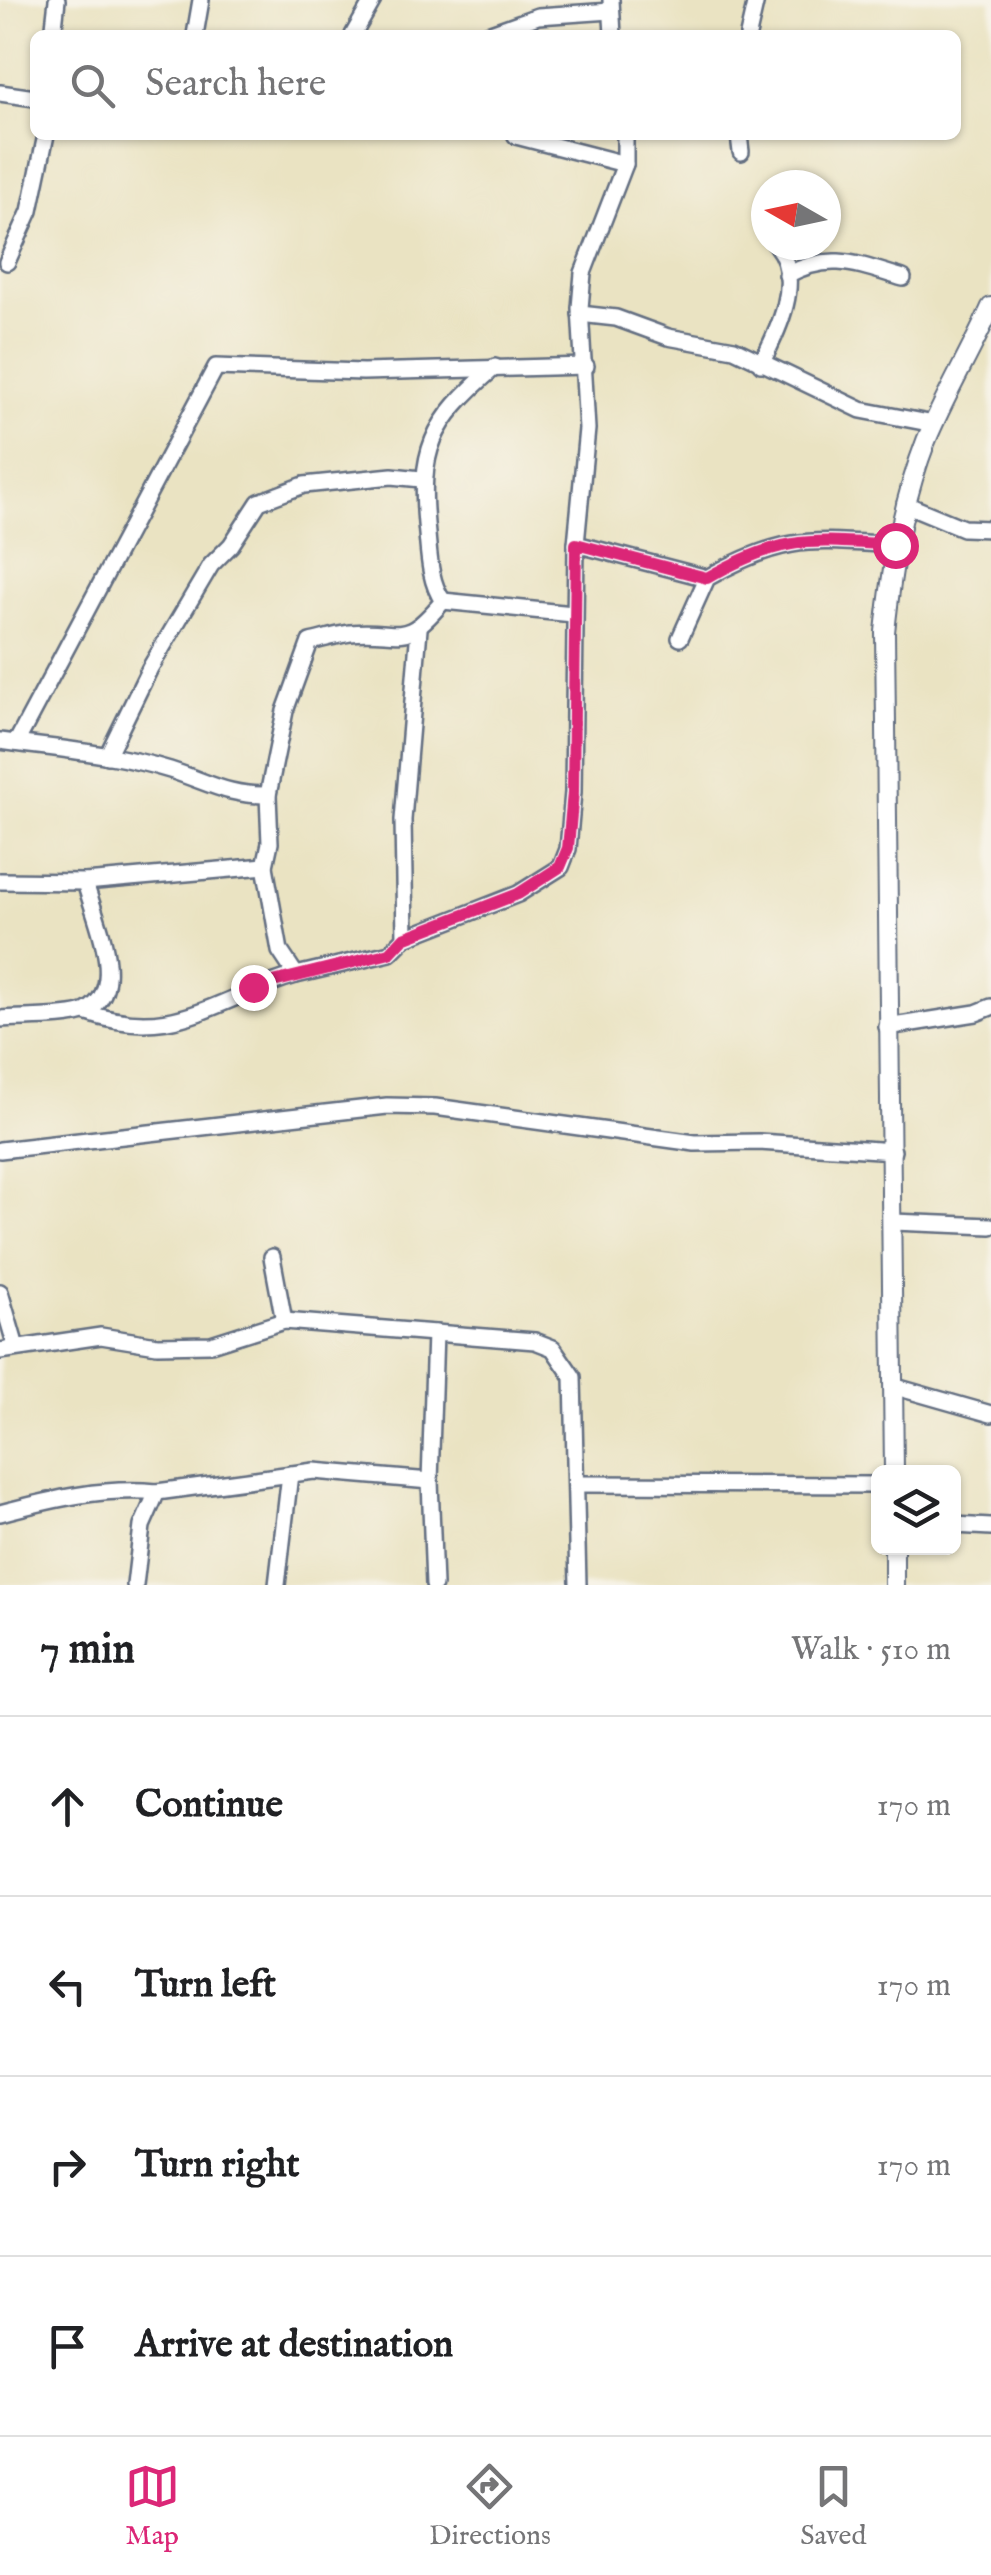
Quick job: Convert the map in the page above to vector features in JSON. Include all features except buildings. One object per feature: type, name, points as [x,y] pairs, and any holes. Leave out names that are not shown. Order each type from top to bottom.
[{"type":"street","points":[[54,30],[58,0]]},
{"type":"street","points":[[196,30],[201,0]]},
{"type":"street","points":[[356,30],[374,0]]},
{"type":"street","points":[[749,30],[756,0]]},
{"type":"street","points":[[498,30],[538,16],[611,5],[613,30]]},
{"type":"street","points":[[0,93],[30,97]]},
{"type":"street","points":[[7,262],[30,211],[45,140]]},
{"type":"street","points":[[532,140],[625,164]]},
{"type":"street","points":[[0,1018],[85,1012],[116,1024],[148,1026],[185,1019],[253,987],[390,953],[404,938],[518,894],[560,867],[568,848],[573,792],[573,614],[587,429],[580,314],[584,273],[625,164],[625,140]]},
{"type":"street","points":[[740,140],[741,152]]},
{"type":"street","points":[[788,275],[809,263],[831,259],[852,260],[903,278]]},
{"type":"street","points":[[761,364],[778,332],[788,275],[782,260]]},
{"type":"street","points":[[580,314],[616,318],[668,337],[734,349],[861,410],[934,424]]},
{"type":"street","points":[[894,1465],[884,632],[895,545],[905,504],[934,424],[989,317]]},
{"type":"street","points":[[268,795],[237,796],[171,770],[8,742],[216,367],[363,372],[586,366]]},
{"type":"street","points":[[442,601],[429,562],[421,479],[443,417],[494,367]]},
{"type":"street","points":[[107,756],[150,668],[211,565],[259,502],[304,485],[378,477],[421,479]]},
{"type":"street","points":[[905,504],[963,528],[991,529]]},
{"type":"street","points":[[680,638],[707,578],[766,548],[798,540],[895,545]]},
{"type":"street","points":[[576,544],[707,578]]},
{"type":"street","points":[[442,601],[573,614]]},
{"type":"street","points":[[404,938],[403,820],[419,629],[442,601]]},
{"type":"street","points":[[296,975],[280,950],[264,866],[270,843],[268,795],[285,711],[310,642],[352,633],[393,636],[419,629]]},
{"type":"street","points":[[0,881],[85,882],[264,866]]},
{"type":"street","points":[[85,882],[109,986],[85,1012]]},
{"type":"street","points":[[887,1027],[976,1013],[991,1007]]},
{"type":"street","points":[[0,1150],[387,1106],[468,1111],[695,1143],[759,1142],[893,1151]]},
{"type":"street","points":[[893,1222],[991,1226]]},
{"type":"street","points":[[272,1257],[284,1321]]},
{"type":"street","points":[[0,1292],[8,1349],[101,1336],[157,1345],[197,1345],[284,1321],[534,1341],[553,1348],[566,1361],[573,1377],[578,1585]]},
{"type":"street","points":[[434,1333],[430,1481],[434,1585]]},
{"type":"street","points":[[896,1387],[991,1414]]},
{"type":"street","points":[[0,1512],[73,1494],[128,1489],[158,1492],[290,1474],[344,1472],[430,1481]]},
{"type":"street","points":[[277,1585],[290,1474]]},
{"type":"street","points":[[576,1484],[871,1485]]},
{"type":"street","points":[[135,1585],[142,1526],[158,1492]]},
{"type":"street","points":[[961,1526],[991,1528]]},
{"type":"street","points":[[894,1555],[894,1585]]},
{"type":"route","points":[[253,987],[343,968],[390,953],[404,938],[518,894],[560,867],[568,848],[573,792],[576,544],[707,578],[766,548],[798,540],[895,545]]}]
